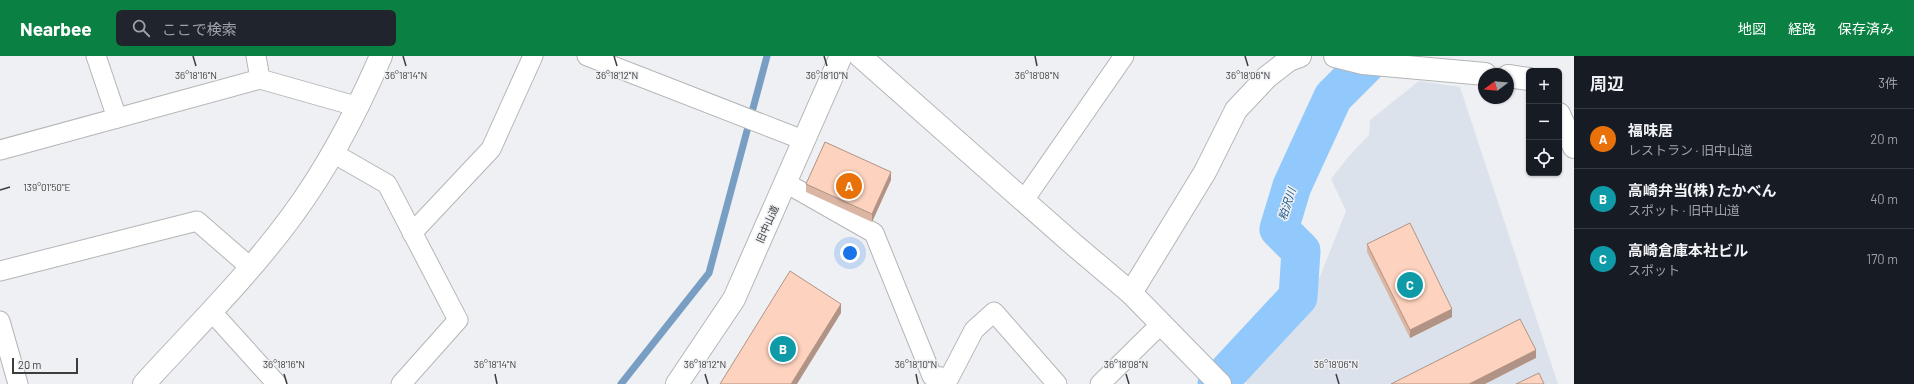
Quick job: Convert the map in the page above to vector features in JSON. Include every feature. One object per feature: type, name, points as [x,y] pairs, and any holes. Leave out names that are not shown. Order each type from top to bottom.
[{"type":"street","points":[[96,56],[118,118]]},
{"type":"street","points":[[256,56],[260,80]]},
{"type":"street","points":[[144,384],[250,267],[294,213],[333,153],[359,107],[381,56]]},
{"type":"street","points":[[412,233],[491,149],[533,56]]},
{"type":"street","points":[[587,56],[803,140]]},
{"type":"street","name":"旧中山道","points":[[677,384],[734,299],[841,56]]},
{"type":"street","points":[[860,56],[1072,244],[1131,293],[1220,384]]},
{"type":"street","points":[[1024,200],[1124,56]]},
{"type":"street","points":[[1131,293],[1205,172],[1236,110],[1267,77],[1289,60],[1300,56]]},
{"type":"street","points":[[1335,56],[1363,63],[1478,73]]},
{"type":"street","points":[[1514,77],[1526,79]]},
{"type":"street","points":[[0,150],[260,80],[359,107]]},
{"type":"street","points":[[1562,121],[1574,147]]},
{"type":"street","points":[[333,153],[387,184],[458,320],[400,384]]},
{"type":"street","points":[[786,183],[874,233],[932,376],[949,378],[974,330],[994,312],[1057,384]]},
{"type":"street","points":[[0,271],[197,221],[250,267]]},
{"type":"street","points":[[211,311],[277,384]]},
{"type":"street","points":[[0,321],[18,384]]},
{"type":"street","points":[[1100,384],[1162,324]]},
{"type":"shaded area","points":[[1419,81],[1460,87],[1558,384],[1247,384],[1239,374],[1309,304],[1346,211],[1331,179],[1349,156],[1369,135],[1370,120]]},
{"type":"building","points":[[825,142],[891,172],[872,214],[806,184]]},
{"type":"building","points":[[1410,223],[1452,309],[1410,330],[1367,244]]},
{"type":"building","points":[[790,271],[841,304],[791,384],[720,384]]},
{"type":"building","points":[[1520,319],[1536,350],[1469,384],[1391,384]]},
{"type":"building","points":[[1539,373],[1544,384],[1516,384]]},
{"type":"waterway","points":[[621,384],[709,273],[767,56]]},
{"type":"waterway","name":"粕沢川","points":[[1217,384],[1298,297],[1301,251],[1279,229],[1292,186],[1333,97],[1374,56]]},
{"type":"place","name":"福味居","points":[[849,186]]},
{"type":"place","name":"高崎倉庫本社ビル","points":[[1410,285]]},
{"type":"place","name":"高崎弁当(株) たかべん","points":[[783,349]]}]
